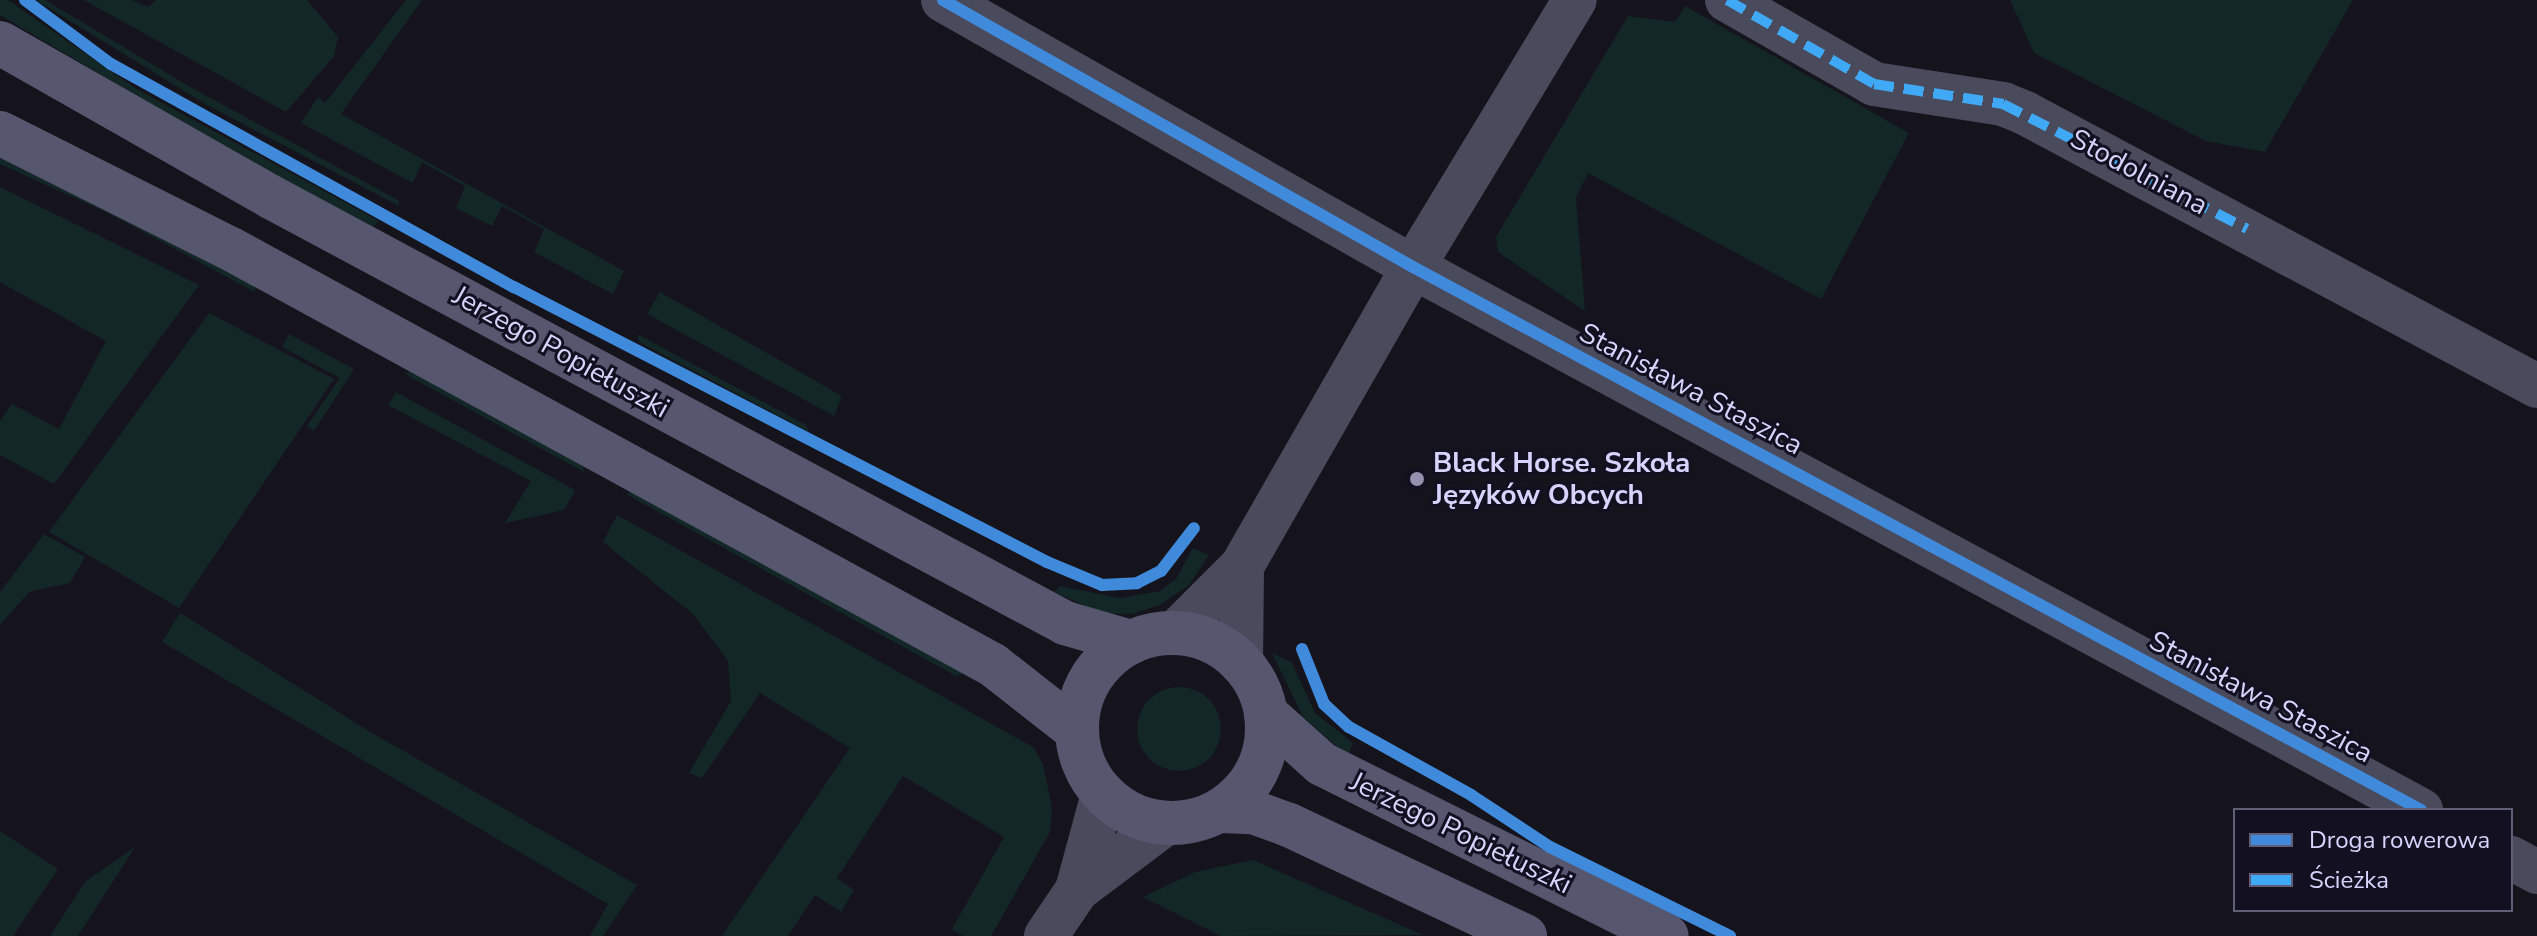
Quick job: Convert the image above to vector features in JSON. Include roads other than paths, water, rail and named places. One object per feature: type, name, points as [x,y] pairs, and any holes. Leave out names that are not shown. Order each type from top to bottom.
[{"type":"main road","name":"Jerzego Popiełuszki","points":[[0,43],[271,197],[1038,609],[1065,623],[1131,642]]},
{"type":"main road","points":[[0,133],[231,249],[993,665],[1076,730]]},
{"type":"main road","points":[[1220,811],[1258,769],[1266,742],[1266,714],[1258,687],[1241,663],[1201,637],[1176,632],[1131,642],[1113,654],[1085,688],[1076,730],[1079,753],[1103,794],[1142,819],[1165,824],[1194,821],[1220,811],[1253,812],[1289,825],[1525,936]]},
{"type":"main road","name":"Jerzego Popiełuszki","points":[[1266,714],[1322,764],[1667,936]]},
{"type":"street","name":"Stanisława Staszica","points":[[943,0],[1413,267],[2417,808]]},
{"type":"street","points":[[1176,632],[1242,566],[1413,267],[1575,0]]},
{"type":"street","name":"Stodolniana","points":[[1727,0],[1874,84],[2003,104],[2025,113],[2537,386]]},
{"type":"street","points":[[1241,663],[1242,566]]},
{"type":"street","points":[[1046,936],[1077,890],[1103,794]]},
{"type":"street","points":[[1077,890],[1165,824]]},
{"type":"street","points":[[2513,859],[2537,872]]},
{"type":"place","name":"Black Horse. Szkoła Języków Obcych","points":[[1417,479]]}]
